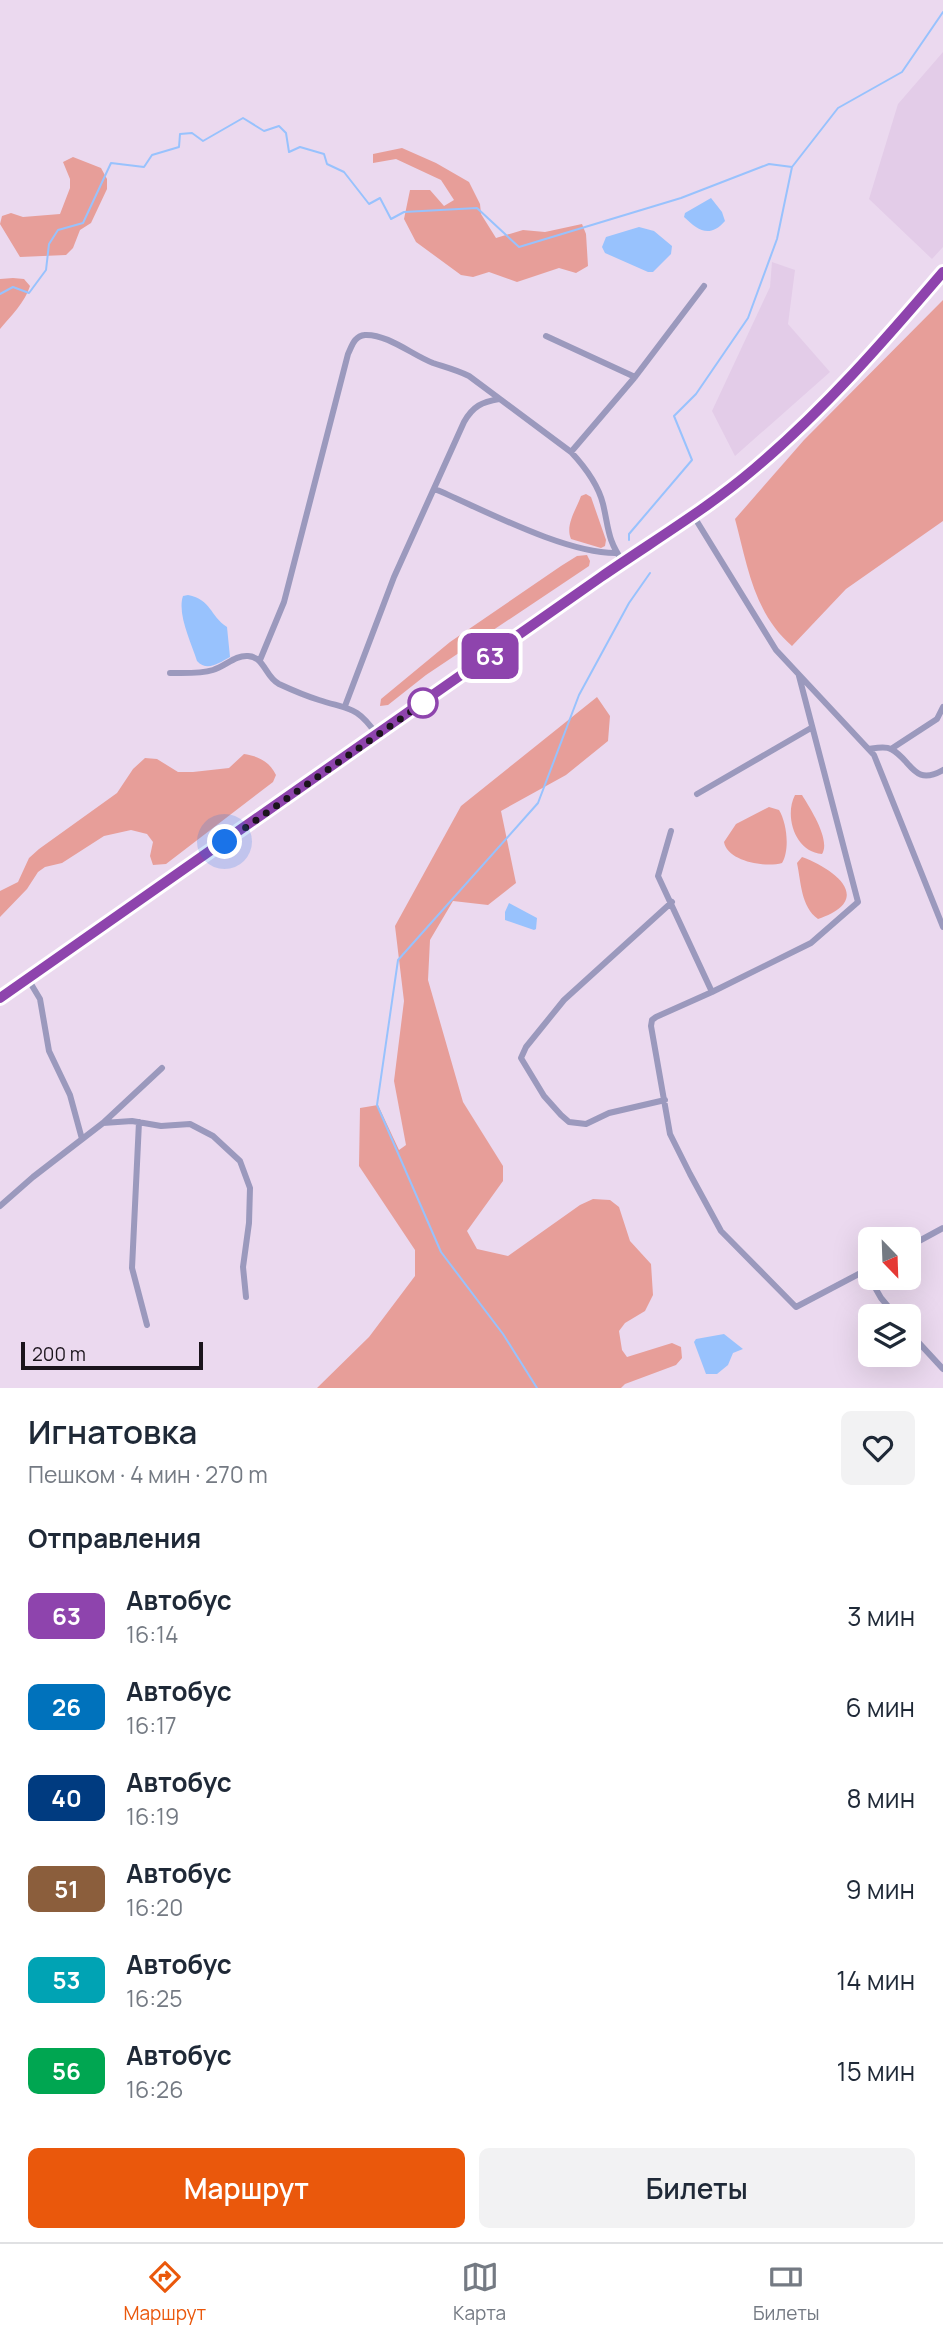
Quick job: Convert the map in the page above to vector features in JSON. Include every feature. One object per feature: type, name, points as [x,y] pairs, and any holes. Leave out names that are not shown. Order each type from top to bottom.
[{"type":"main road","points":[[0,998],[693,515],[753,470],[803,426],[892,332],[943,272]]},
{"type":"street","points":[[571,452],[635,377],[704,286]]},
{"type":"street","points":[[260,660],[284,602],[328,437],[338,388],[353,341],[364,335],[379,337],[433,363],[469,376],[571,452],[598,490],[607,531],[623,562]]},
{"type":"street","points":[[546,336],[635,377]]},
{"type":"street","points":[[345,706],[394,577],[470,411],[477,405],[499,399]]},
{"type":"street","points":[[435,489],[551,539],[601,553],[617,553]]},
{"type":"street","points":[[693,515],[776,650],[869,749],[880,767],[943,927]]},
{"type":"street","points":[[170,673],[214,670],[244,656],[260,660],[276,682],[321,701],[345,706],[366,719],[377,735]]},
{"type":"street","points":[[799,676],[858,902],[811,943],[652,1020],[670,1134],[721,1231],[793,1306],[800,1307],[858,1275]]},
{"type":"street","points":[[891,749],[937,719],[943,707]]},
{"type":"street","points":[[697,794],[811,728]]},
{"type":"street","points":[[869,749],[891,749],[914,772],[930,775],[943,770]]},
{"type":"street","points":[[671,831],[658,876],[712,992]]},
{"type":"street","points":[[665,1100],[608,1113],[586,1124],[569,1122],[544,1096],[521,1058],[526,1047],[564,1000],[672,902]]},
{"type":"street","points":[[28,979],[40,999],[49,1051],[70,1095],[82,1139]]},
{"type":"street","points":[[0,1206],[103,1124],[162,1068]]},
{"type":"street","points":[[139,1122],[132,1268],[147,1325]]},
{"type":"street","points":[[103,1124],[190,1124],[214,1136],[240,1161],[250,1188],[243,1267],[246,1297]]},
{"type":"street","points":[[921,1240],[943,1228]]},
{"type":"street","points":[[921,1345],[943,1370]]},
{"type":"shaded area","points":[[943,52],[943,247],[932,259],[869,199],[898,104]]},
{"type":"shaded area","points":[[402,148],[469,182],[480,204],[481,214],[496,238],[523,230],[545,232],[582,224],[586,234],[588,266],[576,273],[559,268],[517,282],[489,272],[473,277],[461,275],[416,242],[404,219],[410,190],[430,190],[444,206],[454,200],[441,180],[396,159],[373,163],[373,154]]},
{"type":"shaded area","points":[[73,157],[101,168],[107,179],[107,189],[91,223],[80,230],[73,248],[66,255],[20,257],[0,224],[2,216],[11,213],[23,217],[60,214],[70,188],[70,179],[63,162]]},
{"type":"shaded area","points":[[772,262],[795,270],[788,324],[830,372],[735,456],[712,411],[770,287]]},
{"type":"shaded area","points":[[0,279],[24,279],[30,286],[21,303],[0,329]]},
{"type":"shaded area","points":[[943,300],[943,521],[846,589],[792,646],[779,633],[760,604],[748,571],[735,519],[804,440]]},
{"type":"shaded area","points":[[586,494],[591,497],[606,540],[605,546],[601,548],[571,539],[570,523],[581,496]]},
{"type":"shaded area","points":[[587,555],[589,566],[426,675],[388,705],[380,706],[381,699],[450,642],[561,566],[577,556]]},
{"type":"shaded area","points":[[597,697],[610,716],[608,741],[566,775],[501,811],[516,883],[488,905],[453,901],[430,940],[428,980],[463,1102],[503,1166],[503,1181],[467,1231],[477,1249],[508,1256],[580,1205],[593,1199],[610,1200],[619,1207],[630,1241],[651,1264],[653,1295],[645,1311],[625,1323],[619,1331],[622,1350],[627,1357],[672,1343],[681,1347],[682,1358],[676,1365],[625,1384],[621,1388],[317,1388],[369,1337],[415,1276],[415,1250],[359,1166],[360,1108],[378,1105],[399,1150],[406,1145],[394,1081],[404,1001],[395,926],[461,806]]},
{"type":"shaded area","points":[[244,754],[258,758],[270,766],[276,775],[273,782],[166,864],[153,865],[150,856],[153,842],[147,834],[131,830],[104,836],[62,863],[45,867],[38,872],[27,889],[0,917],[0,891],[18,882],[29,858],[117,793],[133,769],[145,758],[157,759],[178,772],[193,772],[229,768]]},
{"type":"shaded area","points":[[795,795],[802,795],[818,824],[824,841],[822,854],[805,847],[794,832],[791,813]]},
{"type":"shaded area","points":[[769,807],[779,810],[784,822],[787,844],[782,863],[757,864],[732,854],[724,842],[736,824]]},
{"type":"shaded area","points":[[802,857],[837,877],[847,894],[844,903],[835,911],[818,919],[808,908],[803,894],[797,863]]},
{"type":"water","points":[[711,198],[722,212],[725,221],[714,230],[704,231],[684,217],[685,213]]},
{"type":"water","points":[[639,227],[654,231],[672,246],[671,254],[653,272],[605,253],[602,247],[606,237]]},
{"type":"water","points":[[183,596],[202,600],[227,627],[230,657],[209,666],[197,661],[182,611]]},
{"type":"water","points":[[509,903],[537,918],[536,929],[505,920]]},
{"type":"water","points":[[724,1334],[743,1349],[733,1353],[728,1365],[717,1374],[706,1374],[694,1342],[696,1339]]},
{"type":"waterway","points":[[0,294],[13,287],[29,293],[46,270],[49,244],[58,230],[83,223],[111,163],[144,167],[152,155],[179,147],[180,134],[192,133],[203,141],[243,118],[264,131],[279,126],[286,133],[289,152],[300,147],[324,154],[327,164],[344,172],[369,204],[380,198],[391,219],[404,212],[477,208],[519,247],[681,198],[769,164],[792,167],[838,108],[902,72],[943,12]]},
{"type":"waterway","points":[[629,540],[629,534],[692,460],[674,416],[696,394],[748,318],[777,239],[792,167]]},
{"type":"waterway","points":[[537,1388],[503,1334],[441,1252],[377,1105],[398,960],[538,803],[579,695],[629,603],[650,573]]},
{"type":"bus line","name":"63","points":[[0,998],[693,515],[753,470],[803,426],[892,332],[943,272]]},
{"type":"route","points":[[225,842],[423,703]]}]
